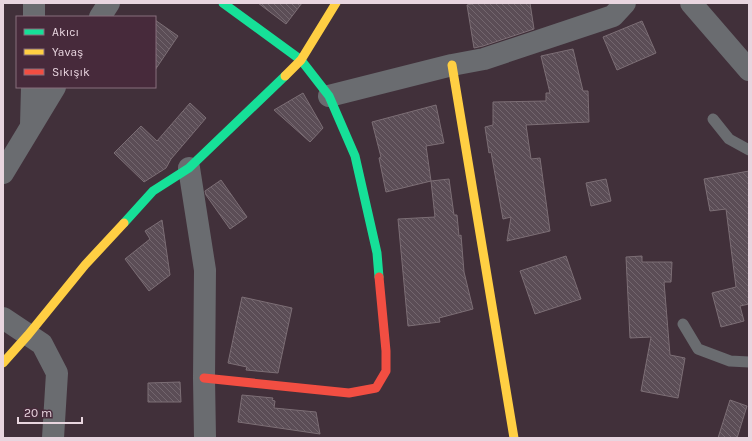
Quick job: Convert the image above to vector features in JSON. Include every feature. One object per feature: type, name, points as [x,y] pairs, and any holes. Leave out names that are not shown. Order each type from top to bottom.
[{"type":"street","points":[[34,3],[34,16]]},
{"type":"street","points":[[101,16],[109,3]]},
{"type":"street","points":[[204,378],[349,393],[376,388],[386,371],[386,351],[377,253],[356,156],[329,96],[301,60],[223,3]]},
{"type":"street","points":[[3,363],[28,335],[85,265],[153,191],[189,168],[301,60],[336,3]]},
{"type":"street","points":[[329,96],[452,65],[484,59],[613,16],[625,3]]},
{"type":"street","points":[[691,3],[749,70]]},
{"type":"street","points":[[452,65],[514,438]]},
{"type":"street","points":[[31,125],[32,88]]},
{"type":"street","points":[[3,173],[54,88]]},
{"type":"street","points":[[189,168],[205,270],[205,438]]},
{"type":"street","points":[[3,318],[42,344],[57,373],[53,438]]},
{"type":"lane","points":[[713,119],[729,139],[749,150]]},
{"type":"lane","points":[[683,324],[698,349],[730,361],[749,362]]},
{"type":"building","points":[[258,3],[302,3],[286,24]]},
{"type":"building","points":[[476,3],[530,3],[534,29],[474,48],[467,5]]},
{"type":"building","points":[[156,21],[178,36],[156,69]]},
{"type":"building","points":[[642,21],[656,53],[617,70],[603,37]]},
{"type":"building","points":[[573,49],[583,91],[588,91],[589,122],[526,125],[531,159],[540,158],[550,231],[507,241],[511,217],[503,219],[485,127],[493,125],[493,102],[546,101],[546,93],[550,93],[541,56]]},
{"type":"building","points":[[303,93],[323,128],[310,142],[274,110]]},
{"type":"building","points":[[190,103],[206,118],[171,159],[166,168],[144,182],[114,153],[141,126],[157,141]]},
{"type":"building","points":[[436,105],[444,143],[426,146],[431,181],[386,192],[379,158],[381,157],[372,122]]},
{"type":"building","points":[[749,171],[749,304],[740,306],[744,321],[721,327],[712,293],[736,287],[726,209],[710,211],[704,179]]},
{"type":"building","points":[[449,179],[454,215],[457,215],[459,236],[461,235],[464,272],[473,309],[439,318],[440,322],[408,326],[398,219],[435,217],[431,181]]},
{"type":"building","points":[[606,179],[611,201],[591,206],[586,183]]},
{"type":"building","points":[[221,180],[247,217],[230,229],[206,195],[205,191]]},
{"type":"building","points":[[162,220],[170,275],[149,291],[125,259],[150,239],[145,231]]},
{"type":"building","points":[[566,256],[581,299],[535,314],[520,271]]},
{"type":"building","points":[[642,256],[642,262],[672,262],[671,282],[664,282],[670,355],[685,358],[678,398],[641,391],[651,337],[630,338],[626,257]]},
{"type":"building","points":[[242,297],[292,308],[278,373],[246,370],[247,367],[228,363]]},
{"type":"building","points":[[180,382],[181,402],[148,402],[148,383]]},
{"type":"building","points":[[242,395],[273,398],[272,400],[275,401],[274,408],[316,412],[320,434],[238,422]]},
{"type":"building","points":[[730,400],[747,406],[737,438],[718,438]]},
{"type":"traffic: fast","points":[[223,3],[301,60],[329,96],[355,156],[377,253],[379,277]]},
{"type":"traffic: fast","points":[[124,223],[153,191],[189,168],[285,76]]},
{"type":"traffic: slow","points":[[285,76],[301,60],[336,3]]},
{"type":"traffic: slow","points":[[452,65],[514,438]]},
{"type":"traffic: slow","points":[[3,363],[28,335],[85,265],[124,223]]},
{"type":"traffic: jam","points":[[204,378],[349,393],[376,388],[386,371],[386,351],[379,277]]}]
